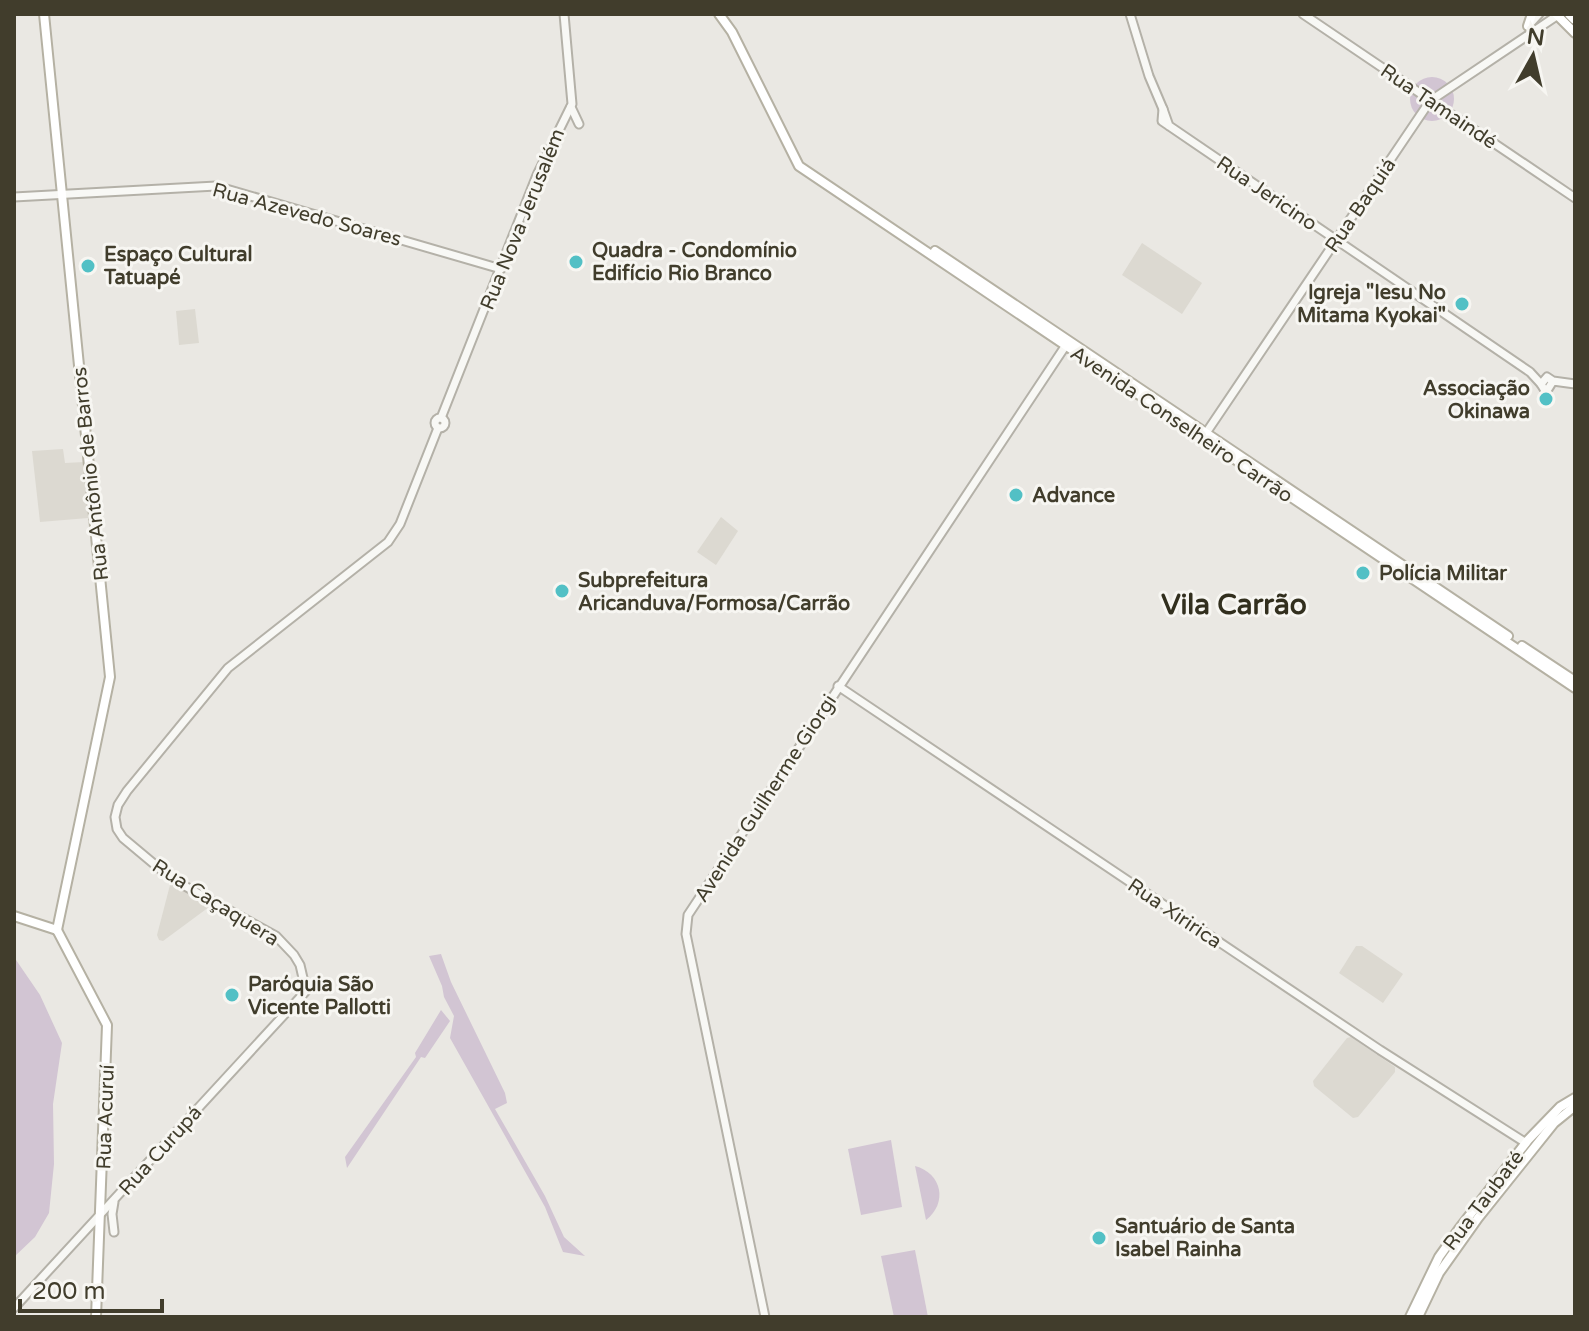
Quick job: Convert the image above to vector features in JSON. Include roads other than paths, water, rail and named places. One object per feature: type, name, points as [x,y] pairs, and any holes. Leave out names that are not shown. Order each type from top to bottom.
[{"type":"highway","points":[[1570,14],[1575,19]]},
{"type":"main road","name":"Rua Antônio de Barros","points":[[44,14],[110,677],[57,930]]},
{"type":"main road","name":"Avenida Conselheiro Carrão","points":[[719,14],[728,25],[795,157],[795,163],[1575,681]]},
{"type":"main road","points":[[1528,26],[1532,14]]},
{"type":"main road","points":[[1557,15],[1575,33]]},
{"type":"main road","name":"Avenida Conselheiro Carrão","points":[[1204,435],[1575,688]]},
{"type":"main road","points":[[14,916],[57,930]]},
{"type":"main road","name":"Rua Acuruí","points":[[57,930],[107,1025],[96,1317]]},
{"type":"main road","name":"Rua Taubaté","points":[[1418,1317],[1443,1266],[1524,1146],[1552,1114],[1575,1098]]},
{"type":"main road","name":"Rua Taubaté","points":[[1410,1317],[1439,1257],[1504,1179],[1535,1150],[1554,1123],[1575,1106]]},
{"type":"main road","points":[[1524,1146],[1532,1145],[1535,1150]]},
{"type":"street","name":"Rua Nova Jerusalém","points":[[228,668],[388,542],[400,524],[438,428],[435,421],[441,418],[537,175],[571,107],[564,14]]},
{"type":"street","name":"Rua Jericino","points":[[1130,14],[1163,109],[1165,124],[1530,372],[1546,381],[1575,384]]},
{"type":"street","name":"Rua Tamaindé","points":[[1303,14],[1575,198]]},
{"type":"street","name":"Rua Baquiá","points":[[1518,40],[1539,14]]},
{"type":"street","name":"Rua Baquiá","points":[[1204,435],[1430,101],[1557,15]]},
{"type":"street","points":[[571,107],[579,124]]},
{"type":"street","name":"Rua Azevedo Soares","points":[[14,197],[216,186],[501,269]]},
{"type":"street","name":"Avenida Guilherme Giorgi","points":[[765,1317],[686,934],[688,915],[1067,344]]},
{"type":"street","name":"Rua Caçaquera","points":[[228,668],[127,791],[118,805],[116,823],[123,838],[162,872],[283,942],[300,965],[306,991]]},
{"type":"street","name":"Rua Xiririca","points":[[838,686],[1524,1146]]},
{"type":"street","name":"Rua Curupá","points":[[14,1308],[306,991]]},
{"type":"street","points":[[114,1200],[114,1232]]},
{"type":"place","name":"Quadra - Condomínio Edifício Rio Branco","points":[[576,262]]},
{"type":"place","name":"Espaço Cultural Tatuapé","points":[[88,266]]},
{"type":"place","name":"Igreja \"Iesu No Mitama Kyokai\"","points":[[1462,304]]},
{"type":"place","name":"Associação Okinawa","points":[[1546,399]]},
{"type":"place","name":"Advance","points":[[1016,495]]},
{"type":"place","name":"Polícia Militar","points":[[1363,573]]},
{"type":"place","name":"Subprefeitura Aricanduva/Formosa/Carrão","points":[[562,591]]},
{"type":"place","name":"Paróquia São Vicente Pallotti","points":[[232,995]]},
{"type":"place","name":"Santuário de Santa Isabel Rainha","points":[[1099,1238]]},
{"type":"district","name":"Vila Carrão","points":[[1234,604]]}]
